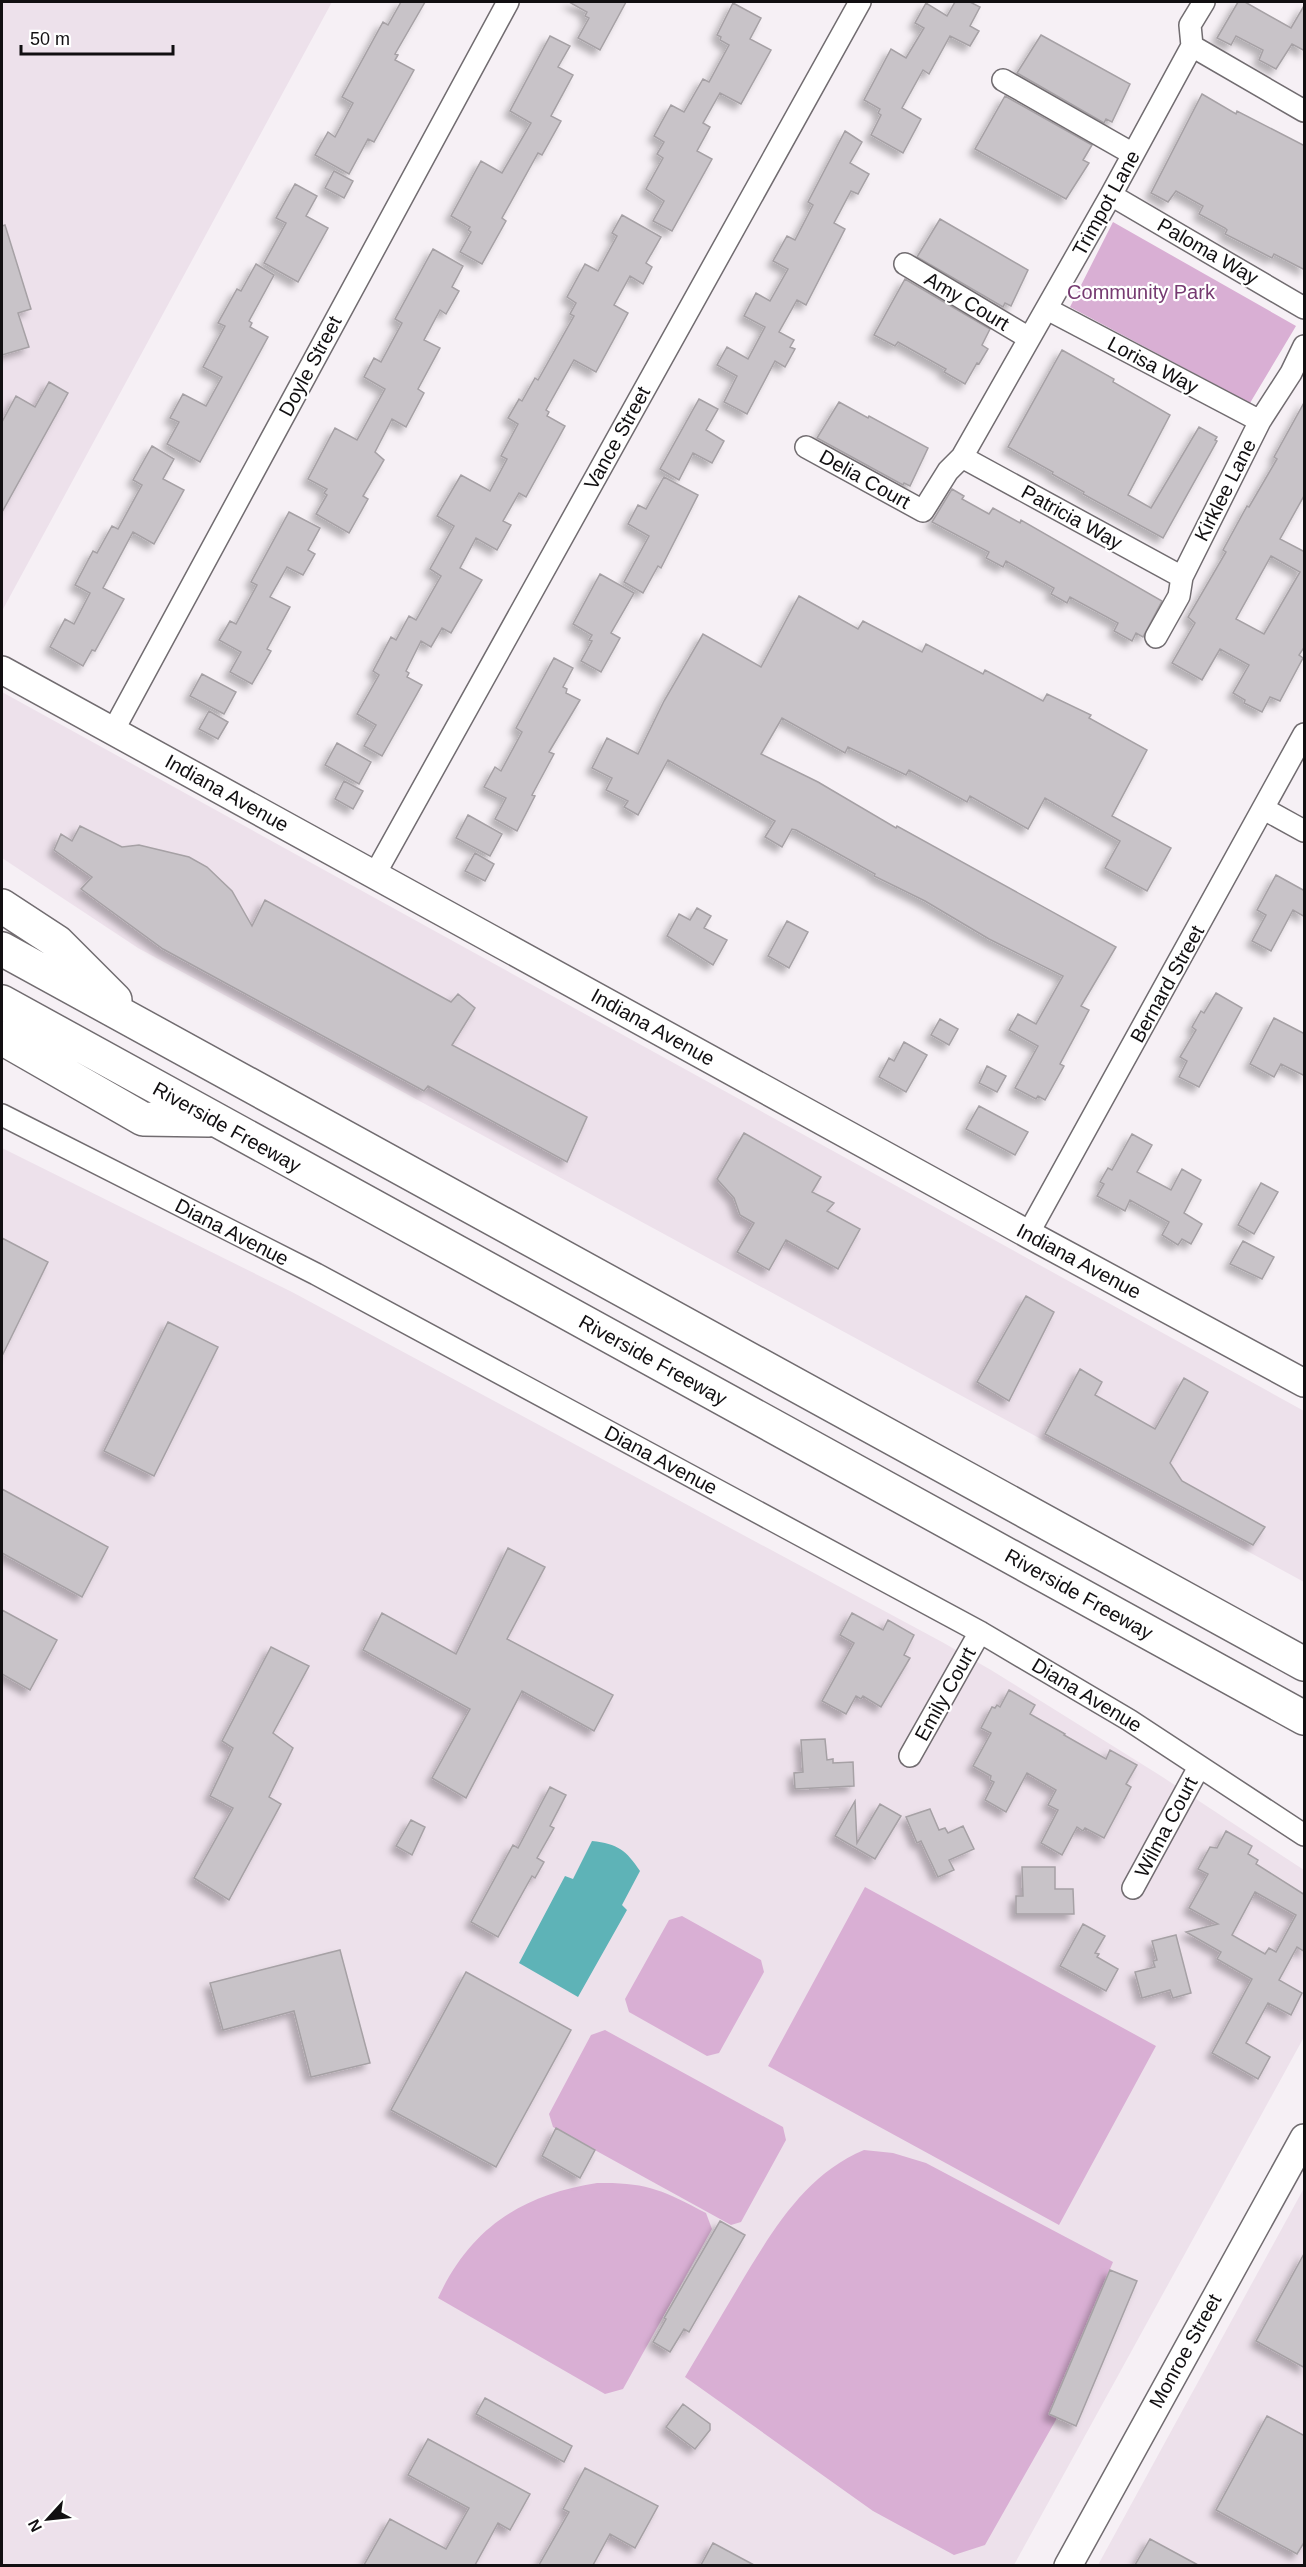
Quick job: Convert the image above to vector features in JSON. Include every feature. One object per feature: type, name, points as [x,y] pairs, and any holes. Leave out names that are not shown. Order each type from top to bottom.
[{"type":"highway","points":[[2,906],[57,942],[141,1027]]},
{"type":"highway","points":[[2,949],[1305,1664]]},
{"type":"highway","name":"Riverside Freeway","points":[[2,1002],[1305,1718]]},
{"type":"highway","points":[[2,1038],[143,1119],[216,1121]]},
{"type":"street","name":"Doyle Street","points":[[113,731],[508,2]]},
{"type":"street","name":"Vance Street","points":[[375,874],[860,2]]},
{"type":"street","points":[[1204,2],[1190,25],[1192,46],[1305,111]]},
{"type":"street","name":"Trimpot Lane","points":[[923,511],[948,471],[962,457],[1111,195],[1192,46]]},
{"type":"street","points":[[1003,80],[1133,154]]},
{"type":"street","name":"Paloma Way","points":[[1111,195],[1305,308]]},
{"type":"street","name":"Amy Court","points":[[905,264],[1029,338]]},
{"type":"street","name":"Lorisa Way","points":[[1047,309],[1260,421]]},
{"type":"street","name":"Kirklee Lane","points":[[1156,637],[1179,597],[1182,577],[1260,421],[1298,377],[1305,346]]},
{"type":"street","name":"Delia Court","points":[[806,447],[923,511]]},
{"type":"street","name":"Patricia Way","points":[[962,457],[1182,577]]},
{"type":"street","name":"Indiana Avenue","points":[[2,670],[1028,1234],[1305,1383]]},
{"type":"street","name":"Bernard Street","points":[[1028,1234],[1305,734]]},
{"type":"street","points":[[1264,809],[1305,831]]},
{"type":"street","name":"Diana Avenue","points":[[2,1115],[316,1274],[980,1632],[1129,1720],[1305,1835]]},
{"type":"street","name":"Emily Court","points":[[910,1756],[980,1632]]},
{"type":"street","name":"Wilma Court","points":[[1133,1888],[1199,1767]]},
{"type":"street","name":"Monroe Street","points":[[1068,2565],[1305,2138]]},
{"type":"shaded area","points":[[2,2],[332,2],[2,611]]},
{"type":"shaded area","points":[[2,692],[1304,1411],[1304,1582],[138,948],[2,858]]},
{"type":"shaded area","points":[[2,1148],[292,1292],[942,1642],[1161,1776],[1304,1870],[1304,2037],[1014,2565],[2,2565]]},
{"type":"shaded area","points":[[1304,2188],[1304,2565],[1098,2565]]},
{"type":"green space","name":"Community Park","points":[[1113,222],[1296,326],[1250,403],[1070,307]]},
{"type":"green space","points":[[865,1887],[1156,2046],[1059,2225],[768,2066]]},
{"type":"green space","points":[[682,1916],[761,1960],[764,1972],[719,2053],[707,2056],[629,2012],[625,1999],[669,1920]]},
{"type":"green space","points":[[605,2030],[783,2127],[786,2140],[741,2222],[731,2225],[553,2127],[549,2114],[591,2035]]},
{"type":"green space","points":[[864,2150],[893,2153],[926,2163],[1113,2262],[1049,2414],[1057,2418],[985,2545],[954,2555],[873,2511],[685,2377],[764,2246],[791,2208],[824,2174]]},
{"type":"green space","points":[[597,2183],[629,2184],[666,2193],[706,2213],[712,2229],[623,2389],[605,2394],[438,2298],[451,2273],[466,2252],[502,2218],[545,2196]]},
{"type":"water","points":[[592,1841],[620,1849],[640,1871],[622,1905],[627,1910],[578,1997],[519,1963],[565,1876],[573,1879]]},
{"type":"building","points":[[401,2],[425,2],[395,54],[398,55],[395,60],[414,70],[374,142],[368,139],[349,174],[315,155],[328,132],[335,137],[353,103],[342,97],[383,22],[388,25]]},
{"type":"building","points":[[569,2],[626,2],[600,50],[578,38],[589,18],[585,16],[587,12]]},
{"type":"building","points":[[955,2],[970,2],[980,7],[970,26],[979,31],[970,46],[950,36],[929,74],[923,70],[902,108],[921,119],[903,153],[871,135],[881,115],[878,113],[880,109],[864,100],[891,49],[906,58],[924,28],[915,23],[926,3],[947,16]]},
{"type":"building","points":[[1238,2],[1245,2],[1291,28],[1305,4],[1305,51],[1292,44],[1276,69],[1259,60],[1263,50],[1236,36],[1231,45],[1217,38]]},
{"type":"building","points":[[733,3],[761,18],[750,39],[771,50],[741,104],[720,93],[703,123],[710,127],[697,151],[712,159],[672,231],[653,221],[664,201],[646,189],[663,158],[657,154],[664,142],[654,136],[671,105],[684,112],[703,79],[709,82],[729,45],[720,40],[721,37],[717,35]]},
{"type":"building","points":[[1041,35],[1130,84],[1112,122],[1106,119],[1104,123],[1017,73]]},
{"type":"building","points":[[550,36],[570,46],[558,67],[573,75],[551,116],[561,121],[542,155],[538,153],[502,218],[506,221],[482,264],[460,252],[471,232],[468,230],[470,227],[451,216],[481,161],[502,173],[531,123],[510,111]]},
{"type":"building","points":[[1202,94],[1236,114],[1237,111],[1305,146],[1305,270],[1274,254],[1272,258],[1225,234],[1227,230],[1225,228],[1199,214],[1203,206],[1176,191],[1168,202],[1151,193]]},
{"type":"building","points":[[1005,96],[1092,145],[1083,160],[1089,163],[1066,199],[975,149]]},
{"type":"building","points":[[845,131],[862,142],[850,163],[869,174],[858,194],[851,191],[834,223],[845,229],[806,305],[797,300],[779,332],[794,340],[790,347],[795,349],[785,367],[775,361],[747,414],[724,402],[737,376],[717,365],[727,347],[748,359],[765,327],[744,316],[756,293],[770,301],[788,269],[773,261],[787,236],[795,240],[813,205],[808,202]]},
{"type":"building","points":[[334,171],[353,181],[344,198],[325,188]]},
{"type":"building","points":[[295,184],[317,196],[306,216],[328,228],[298,282],[264,263],[286,223],[276,218]]},
{"type":"building","points":[[622,215],[661,237],[646,263],[652,267],[643,284],[630,276],[614,305],[628,313],[596,372],[574,360],[546,410],[549,412],[547,416],[565,426],[526,497],[519,493],[503,521],[511,525],[497,550],[476,538],[460,568],[482,580],[451,633],[442,628],[431,647],[421,641],[406,671],[409,673],[407,677],[422,685],[382,756],[364,746],[376,725],[357,714],[379,675],[373,671],[391,637],[396,640],[409,616],[416,620],[441,576],[430,569],[454,526],[437,516],[461,475],[490,491],[507,459],[501,456],[518,424],[508,418],[519,399],[522,401],[535,378],[538,380],[574,316],[570,314],[576,303],[567,297],[585,264],[598,271],[617,236],[612,233]]},
{"type":"building","points":[[940,219],[1028,270],[1011,306],[1005,303],[1003,307],[917,257]]},
{"type":"building","points":[[5,225],[31,309],[18,313],[29,347],[2,355],[2,226]]},
{"type":"building","points":[[433,249],[463,266],[452,287],[459,291],[446,314],[440,310],[424,340],[440,348],[418,389],[424,393],[406,427],[392,419],[375,452],[384,460],[363,496],[368,499],[349,533],[316,514],[327,495],[324,493],[327,489],[308,479],[335,428],[357,440],[385,389],[364,377],[374,358],[381,362],[402,323],[395,319]]},
{"type":"building","points":[[256,264],[274,275],[249,321],[252,323],[250,327],[268,337],[200,462],[167,444],[179,422],[170,418],[183,394],[206,406],[222,377],[203,367],[225,326],[218,323],[237,289],[241,291]]},
{"type":"building","points":[[905,279],[990,329],[982,345],[988,349],[965,384],[944,372],[946,369],[898,342],[895,346],[874,335]]},
{"type":"building","points":[[1062,350],[1114,379],[1113,382],[1170,415],[1128,495],[1151,508],[1199,427],[1217,437],[1215,440],[1217,441],[1163,538],[1083,494],[1084,492],[1052,474],[1053,472],[1008,447]]},
{"type":"building","points":[[49,382],[68,393],[2,512],[2,422],[16,396],[35,407]]},
{"type":"building","points":[[699,399],[718,409],[706,430],[724,441],[712,463],[693,453],[679,480],[660,469]]},
{"type":"building","points":[[1305,401],[1305,494],[1280,539],[1305,552],[1305,646],[1299,655],[1303,658],[1280,701],[1270,697],[1262,712],[1244,703],[1245,700],[1233,693],[1249,665],[1220,649],[1202,680],[1172,663],[1195,623],[1188,617],[1226,552],[1223,550],[1247,506],[1249,507],[1277,459],[1274,457]],"holes":[[[1271,556],[1300,572],[1264,634],[1236,619]]]},
{"type":"building","points":[[839,402],[928,448],[910,486],[904,483],[903,485],[817,438]]},
{"type":"building","points":[[152,446],[174,459],[163,479],[184,490],[154,544],[133,532],[103,588],[124,599],[95,651],[92,650],[83,666],[50,647],[65,619],[74,624],[90,593],[75,585],[93,551],[97,553],[112,526],[118,529],[142,485],[133,480]]},
{"type":"building","points":[[664,477],[698,495],[661,568],[658,566],[643,593],[624,582],[649,536],[628,524],[638,505],[646,509]]},
{"type":"building","points":[[952,489],[964,496],[962,499],[989,514],[993,508],[1020,523],[1021,520],[1162,601],[1143,637],[1136,633],[1132,641],[1114,631],[1118,623],[1070,597],[1067,603],[1051,594],[1054,588],[1006,561],[1003,567],[986,558],[989,552],[932,522]]},
{"type":"building","points":[[289,512],[320,528],[308,550],[315,554],[303,575],[287,567],[270,597],[290,607],[267,649],[271,651],[252,684],[230,672],[241,652],[219,640],[230,621],[236,624],[257,585],[251,582]]},
{"type":"building","points":[[600,574],[634,593],[611,633],[620,638],[601,672],[581,661],[592,641],[589,640],[592,635],[573,624]]},
{"type":"building","points":[[799,596],[858,629],[863,621],[922,652],[926,644],[983,674],[985,670],[1043,701],[1047,694],[1091,715],[1089,718],[1147,750],[1112,816],[1171,848],[1147,891],[1105,868],[1120,841],[1045,798],[1028,829],[970,796],[967,802],[909,770],[906,775],[848,747],[845,753],[782,718],[761,754],[818,782],[896,828],[897,826],[1116,947],[1081,1006],[1089,1010],[1060,1064],[1064,1066],[1045,1100],[1038,1096],[1036,1099],[1015,1088],[1038,1046],[1009,1030],[1018,1014],[1036,1024],[1063,976],[989,939],[796,830],[792,829],[782,847],[765,837],[775,821],[668,760],[638,815],[624,807],[628,801],[606,790],[612,778],[592,768],[607,738],[638,754],[664,701],[703,634],[761,667]]},
{"type":"building","points":[[554,658],[573,668],[563,687],[567,689],[566,693],[580,700],[549,752],[554,754],[532,795],[535,796],[517,831],[495,819],[506,798],[484,787],[495,767],[501,771],[522,732],[516,728]]},
{"type":"building","points":[[202,674],[236,692],[224,714],[190,696]]},
{"type":"building","points":[[209,711],[228,722],[218,739],[199,729]]},
{"type":"building","points":[[337,743],[371,762],[359,784],[325,765]]},
{"type":"building","points":[[344,781],[363,791],[353,809],[335,799]]},
{"type":"building","points":[[468,815],[502,834],[490,856],[456,838]]},
{"type":"building","points":[[80,826],[122,847],[139,845],[189,857],[207,867],[232,891],[252,926],[265,900],[451,1002],[458,994],[475,1008],[452,1045],[587,1117],[567,1162],[428,1086],[424,1091],[163,949],[81,889],[92,877],[54,850],[61,834],[72,841]]},
{"type":"building","points":[[475,853],[494,864],[485,881],[465,871]]},
{"type":"building","points":[[1276,875],[1305,891],[1305,917],[1293,910],[1271,951],[1252,941],[1266,915],[1257,910]]},
{"type":"building","points":[[697,908],[711,916],[704,928],[727,940],[713,965],[667,936],[679,914],[690,920]]},
{"type":"building","points":[[787,921],[808,932],[789,968],[768,956]]},
{"type":"building","points":[[1216,993],[1242,1008],[1199,1087],[1179,1077],[1187,1061],[1180,1057],[1196,1030],[1192,1027],[1201,1011],[1204,1013]]},
{"type":"building","points":[[1274,1018],[1305,1034],[1305,1076],[1281,1064],[1274,1077],[1250,1064]]},
{"type":"building","points":[[940,1019],[958,1029],[949,1045],[931,1035]]},
{"type":"building","points":[[904,1042],[927,1055],[906,1092],[879,1077],[889,1058],[894,1061]]},
{"type":"building","points":[[987,1066],[1006,1076],[997,1092],[979,1083]]},
{"type":"building","points":[[979,1106],[1028,1132],[1015,1155],[966,1129]]},
{"type":"building","points":[[744,1133],[821,1177],[812,1192],[834,1203],[827,1211],[860,1229],[838,1269],[786,1240],[769,1270],[737,1252],[754,1223],[740,1215],[734,1198],[717,1179]]},
{"type":"building","points":[[1132,1134],[1152,1145],[1137,1172],[1171,1190],[1182,1169],[1201,1180],[1184,1213],[1202,1224],[1191,1244],[1182,1239],[1178,1245],[1162,1235],[1169,1222],[1130,1200],[1125,1211],[1097,1196],[1104,1184],[1100,1182],[1108,1168],[1112,1170]]},
{"type":"building","points":[[1261,1183],[1278,1192],[1254,1234],[1238,1225]]},
{"type":"building","points":[[2,1238],[48,1262],[2,1356]]},
{"type":"building","points":[[1243,1241],[1274,1257],[1262,1279],[1230,1264]]},
{"type":"building","points":[[1026,1296],[1054,1312],[1009,1401],[977,1382]]},
{"type":"building","points":[[168,1322],[218,1347],[154,1476],[104,1451]]},
{"type":"building","points":[[1080,1369],[1102,1382],[1095,1395],[1155,1429],[1184,1378],[1208,1392],[1170,1463],[1182,1481],[1265,1527],[1253,1545],[1045,1434]]},
{"type":"building","points":[[2,1489],[108,1547],[82,1597],[2,1553]]},
{"type":"building","points":[[508,1548],[545,1567],[507,1639],[613,1695],[594,1731],[522,1691],[466,1798],[432,1778],[470,1709],[363,1650],[382,1613],[456,1654]]},
{"type":"building","points":[[2,1610],[57,1640],[30,1690],[2,1674]]},
{"type":"building","points":[[852,1613],[883,1630],[888,1620],[914,1635],[904,1655],[910,1658],[881,1707],[863,1696],[861,1699],[856,1696],[846,1714],[822,1701],[854,1643],[840,1635]]},
{"type":"building","points":[[271,1647],[309,1666],[273,1733],[293,1748],[269,1797],[281,1804],[229,1900],[194,1878],[233,1808],[210,1796],[233,1748],[222,1741]]},
{"type":"building","points":[[1009,1690],[1035,1705],[1030,1714],[1064,1735],[1106,1759],[1110,1750],[1137,1765],[1126,1784],[1131,1787],[1104,1838],[1085,1828],[1083,1831],[1077,1827],[1062,1855],[1041,1843],[1058,1810],[1048,1805],[1056,1790],[1027,1773],[1006,1812],[985,1800],[994,1782],[990,1780],[991,1776],[973,1766],[991,1733],[981,1728],[992,1707],[995,1708],[997,1705],[1000,1707]]},
{"type":"building","points":[[825,1739],[827,1760],[833,1759],[833,1763],[853,1762],[854,1786],[795,1789],[794,1773],[803,1772],[801,1740]]},
{"type":"building","points":[[550,1787],[566,1795],[550,1826],[554,1828],[537,1858],[544,1862],[535,1878],[532,1876],[498,1937],[471,1922],[513,1845],[518,1848]]},
{"type":"building","points":[[855,1801],[857,1843],[880,1804],[901,1816],[875,1859],[835,1836]]},
{"type":"building","points":[[930,1809],[939,1830],[945,1828],[948,1833],[963,1826],[974,1849],[949,1860],[954,1870],[938,1877],[921,1841],[917,1843],[906,1817]]},
{"type":"building","points":[[411,1820],[425,1827],[412,1855],[396,1846]]},
{"type":"building","points":[[1226,1831],[1252,1846],[1248,1854],[1258,1860],[1256,1864],[1305,1895],[1305,1952],[1297,1947],[1279,1980],[1302,1993],[1291,2015],[1268,2003],[1246,2043],[1270,2057],[1258,2079],[1212,2053],[1252,1979],[1217,1959],[1221,1952],[1186,1932],[1218,1924],[1189,1908],[1208,1874],[1198,1869],[1210,1847],[1217,1848]],"holes":[[[1255,1892],[1296,1915],[1276,1952],[1269,1948],[1265,1954],[1232,1935]]]},
{"type":"building","points":[[1022,1867],[1055,1867],[1055,1889],[1073,1889],[1074,1914],[1016,1914],[1016,1896],[1023,1896]]},
{"type":"building","points":[[1083,1924],[1105,1936],[1095,1953],[1099,1954],[1097,1957],[1118,1969],[1106,1991],[1060,1966]]},
{"type":"building","points":[[1176,1935],[1191,1993],[1173,1998],[1170,1990],[1142,1998],[1135,1972],[1155,1967],[1153,1961],[1157,1960],[1152,1941]]},
{"type":"building","points":[[340,1950],[370,2063],[311,2077],[294,2011],[223,2030],[210,1983]]},
{"type":"building","points":[[466,1972],[571,2030],[496,2167],[391,2110]]},
{"type":"building","points":[[556,2128],[595,2150],[580,2178],[542,2156]]},
{"type":"building","points":[[720,2221],[745,2235],[689,2332],[684,2329],[670,2352],[653,2342],[666,2319],[664,2318]]},
{"type":"building","points":[[1305,2252],[1305,2368],[1256,2341]]},
{"type":"building","points":[[1110,2270],[1137,2281],[1076,2426],[1049,2414]]},
{"type":"building","points":[[485,2398],[572,2446],[564,2462],[476,2414]]},
{"type":"building","points":[[683,2404],[710,2424],[710,2430],[695,2449],[666,2427]]},
{"type":"building","points":[[1267,2416],[1305,2436],[1305,2541],[1297,2554],[1216,2510]]},
{"type":"building","points":[[428,2439],[530,2494],[510,2530],[498,2523],[475,2565],[364,2565],[390,2519],[446,2549],[469,2508],[408,2475]]},
{"type":"building","points":[[585,2468],[658,2506],[635,2548],[610,2534],[593,2565],[539,2565],[569,2512],[563,2509]]},
{"type":"building","points":[[1150,2539],[1198,2565],[1135,2565]]},
{"type":"building","points":[[713,2543],[754,2565],[701,2565]]}]
